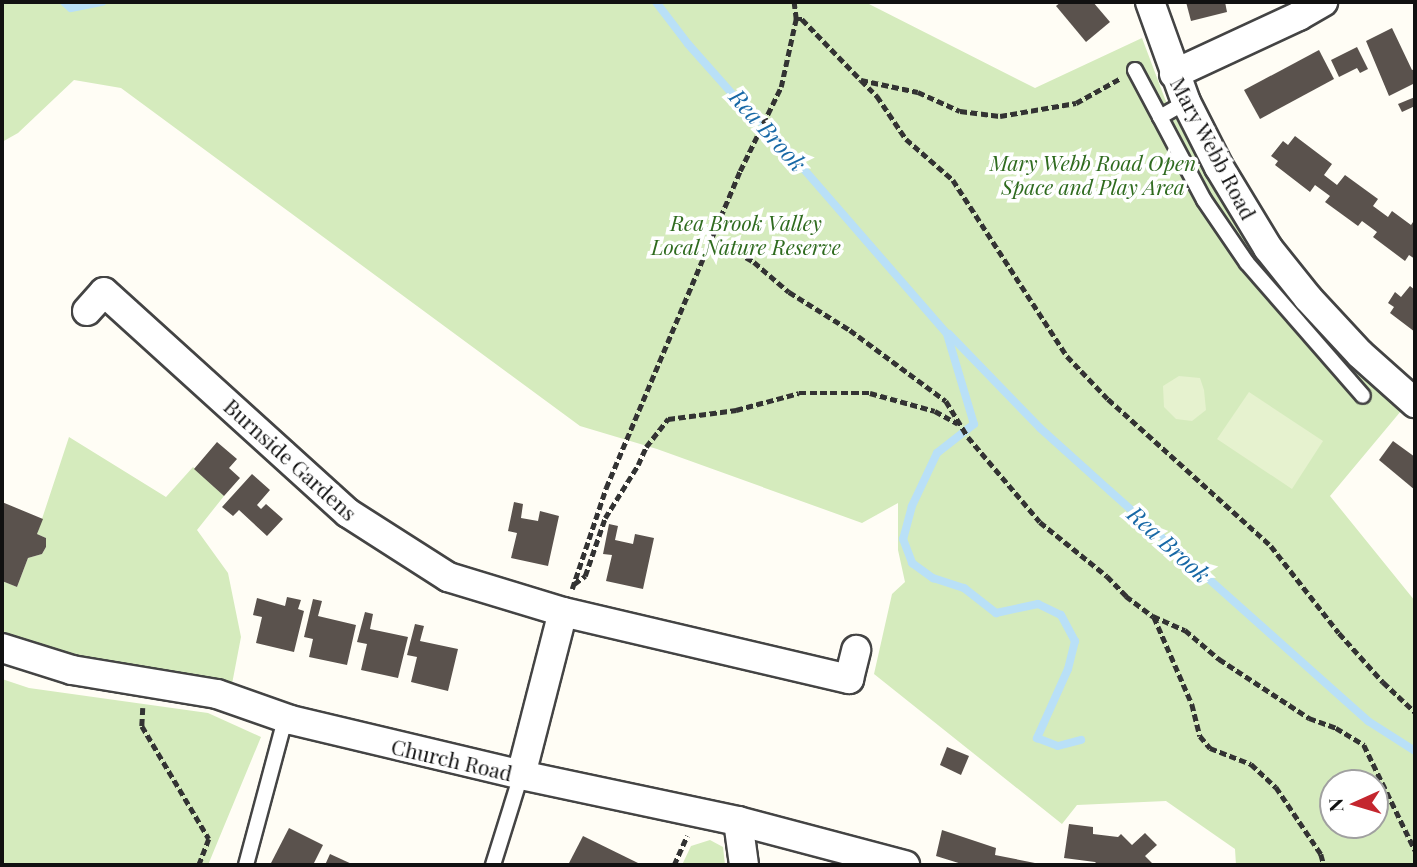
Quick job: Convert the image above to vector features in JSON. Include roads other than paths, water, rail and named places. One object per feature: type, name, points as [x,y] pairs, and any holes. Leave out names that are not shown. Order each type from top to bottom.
[{"type":"street","name":"Mary Webb Road","points":[[1150,2],[1186,102],[1219,167],[1268,248],[1308,298],[1351,364],[1415,403]]},
{"type":"street","points":[[1174,74],[1299,16],[1323,2]]},
{"type":"street","name":"Burnside Gardens","points":[[88,311],[104,292],[348,513],[448,577],[563,612],[849,679],[856,650]]},
{"type":"street","points":[[521,775],[563,612]]},
{"type":"street","name":"Church Road","points":[[2,648],[72,670],[217,694],[285,719],[521,775],[738,821],[905,865]]},
{"type":"street","points":[[738,821],[744,865]]},
{"type":"lane","points":[[1135,69],[1204,200],[1247,263],[1351,364],[1363,396]]},
{"type":"lane","points":[[1160,117],[1186,102]]},
{"type":"lane","points":[[246,865],[285,719]]},
{"type":"lane","points":[[493,865],[521,775]]},
{"type":"waterway","name":"Rea Brook","points":[[64,2],[71,8],[102,2]]},
{"type":"waterway","points":[[656,2],[688,44],[736,98],[775,136],[947,334],[974,424],[937,453],[912,506],[903,539],[912,563],[933,578],[964,588],[996,613],[1038,604],[1061,615],[1075,641],[1068,669],[1037,738],[1058,746],[1081,740]]},
{"type":"waterway","name":"Rea Brook","points":[[949,334],[1040,428],[1110,491],[1368,721],[1415,751]]},
{"type":"park label","name":"Mary Webb Road Open Space and Play Area","points":[[1093,174]]},
{"type":"park label","name":"Rea Brook Valley Local Nature Reserve","points":[[746,234]]}]
